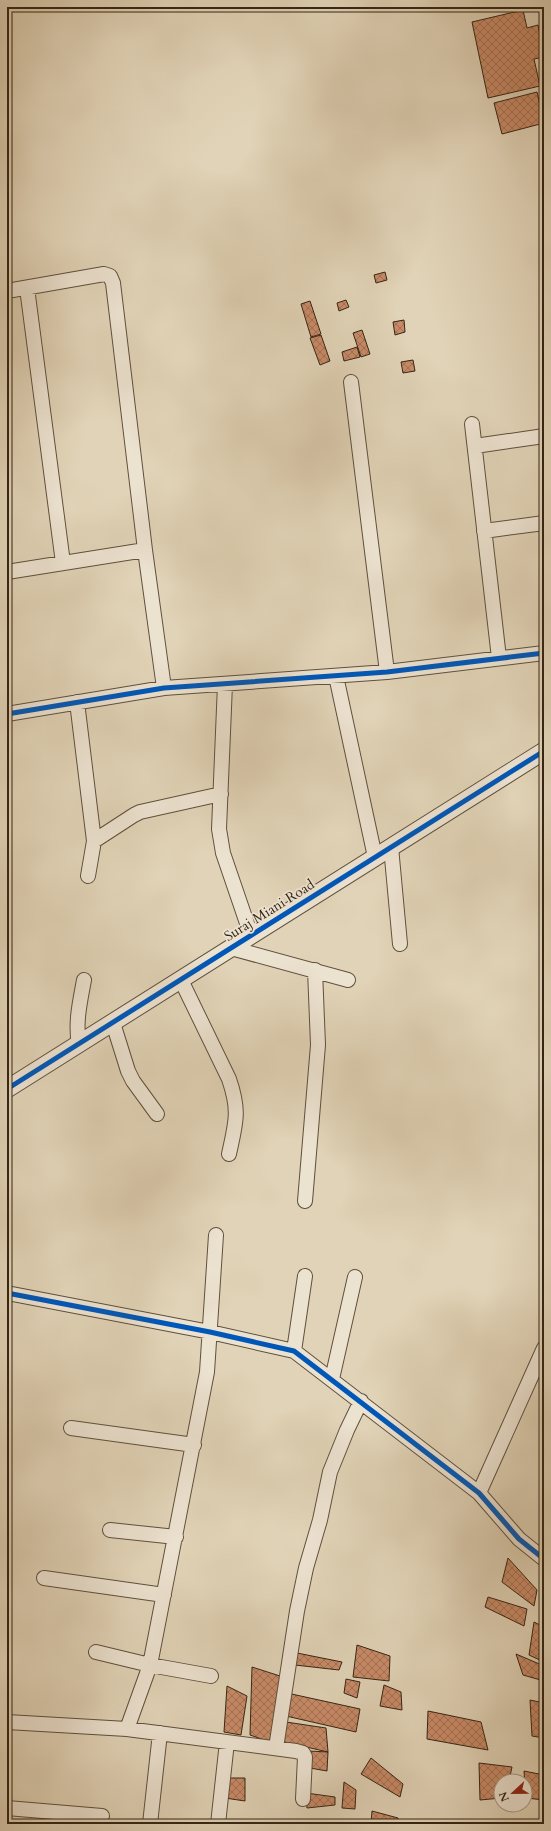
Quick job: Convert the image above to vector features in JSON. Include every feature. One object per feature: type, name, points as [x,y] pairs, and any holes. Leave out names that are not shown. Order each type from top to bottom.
[{"type":"street","points":[[7,292],[104,274],[110,276],[113,283],[145,550],[164,688]]},
{"type":"street","points":[[27,288],[63,563]]},
{"type":"street","points":[[351,382],[387,672]]},
{"type":"street","points":[[472,424],[499,658]]},
{"type":"street","points":[[475,446],[544,436]]},
{"type":"street","points":[[484,531],[544,523]]},
{"type":"street","points":[[7,572],[145,550]]},
{"type":"street","points":[[7,714],[164,688],[387,672],[544,653]]},
{"type":"street","points":[[336,676],[375,857]]},
{"type":"street","points":[[225,684],[219,829],[223,853],[251,935]]},
{"type":"street","points":[[78,702],[94,840],[88,876]]},
{"type":"street","name":"Suraj Miani Road","points":[[7,1090],[544,751]]},
{"type":"street","points":[[94,840],[134,815],[221,794]]},
{"type":"street","points":[[391,847],[400,944]]},
{"type":"street","points":[[231,948],[348,980]]},
{"type":"street","points":[[305,1200],[318,1046],[315,970]]},
{"type":"street","points":[[79,1044],[77,1020],[84,980]]},
{"type":"street","points":[[181,980],[229,1079],[234,1095],[237,1114],[229,1154]]},
{"type":"street","points":[[113,1023],[128,1071],[133,1081],[157,1114]]},
{"type":"street","points":[[128,1729],[150,1665],[207,1372],[216,1236]]},
{"type":"street","points":[[294,1351],[305,1276]]},
{"type":"street","points":[[332,1379],[355,1277]]},
{"type":"street","points":[[7,1293],[210,1332],[294,1351],[479,1493],[519,1539],[544,1559]]},
{"type":"street","points":[[479,1493],[544,1348]]},
{"type":"street","points":[[276,1748],[297,1611],[306,1568],[320,1520],[330,1472],[347,1430],[361,1401]]},
{"type":"street","points":[[71,1428],[194,1444]]},
{"type":"street","points":[[110,1530],[176,1537]]},
{"type":"street","points":[[44,1578],[164,1595]]},
{"type":"street","points":[[96,1652],[150,1665],[211,1676]]},
{"type":"street","points":[[7,1722],[128,1729],[296,1751],[303,1753],[305,1757],[303,1799]]},
{"type":"street","points":[[150,1824],[160,1733]]},
{"type":"street","points":[[218,1824],[227,1742]]},
{"type":"street","points":[[7,1808],[102,1816]]},
{"type":"building","points":[[523,10],[527,28],[538,25],[544,57],[534,59],[540,86],[488,98],[472,22]]},
{"type":"building","points":[[537,92],[544,123],[502,134],[494,103]]},
{"type":"building","points":[[385,272],[387,280],[376,283],[374,275]]},
{"type":"building","points":[[346,300],[349,307],[339,311],[337,303]]},
{"type":"building","points":[[310,301],[321,334],[311,337],[301,304]]},
{"type":"building","points":[[404,320],[405,332],[395,335],[393,322]]},
{"type":"building","points":[[362,330],[370,354],[361,357],[353,333]]},
{"type":"building","points":[[321,335],[330,361],[320,365],[310,338]]},
{"type":"building","points":[[357,347],[360,357],[344,361],[342,352]]},
{"type":"building","points":[[413,360],[415,371],[403,373],[401,362]]},
{"type":"building","points":[[508,1558],[537,1590],[534,1606],[502,1582]]},
{"type":"building","points":[[488,1597],[527,1609],[524,1626],[485,1607]]},
{"type":"building","points":[[534,1622],[544,1627],[544,1662],[529,1655]]},
{"type":"building","points":[[357,1645],[390,1656],[389,1681],[353,1677]]},
{"type":"building","points":[[297,1653],[342,1662],[339,1670],[295,1665]]},
{"type":"building","points":[[516,1654],[544,1666],[544,1681],[523,1675]]},
{"type":"building","points":[[252,1667],[280,1676],[273,1743],[250,1735]]},
{"type":"building","points":[[346,1679],[360,1682],[357,1698],[344,1693]]},
{"type":"building","points":[[384,1685],[401,1692],[402,1710],[380,1706]]},
{"type":"building","points":[[227,1686],[247,1696],[241,1735],[224,1732]]},
{"type":"building","points":[[287,1693],[360,1709],[356,1732],[286,1716]]},
{"type":"building","points":[[530,1700],[544,1703],[544,1738],[532,1736]]},
{"type":"building","points":[[428,1711],[481,1722],[488,1750],[427,1739]]},
{"type":"building","points":[[286,1722],[326,1728],[328,1752],[280,1741]]},
{"type":"building","points":[[309,1751],[328,1752],[327,1771],[310,1768]]},
{"type":"building","points":[[371,1758],[403,1784],[400,1797],[361,1774]]},
{"type":"building","points":[[479,1763],[512,1767],[511,1773],[493,1773],[493,1799],[480,1800]]},
{"type":"building","points":[[524,1771],[544,1775],[544,1800],[533,1799],[533,1773],[524,1773]]},
{"type":"building","points":[[228,1778],[245,1778],[245,1801],[225,1798]]},
{"type":"building","points":[[344,1782],[356,1790],[355,1809],[342,1808]]},
{"type":"building","points":[[306,1793],[335,1797],[335,1805],[307,1808]]},
{"type":"building","points":[[372,1811],[398,1818],[398,1824],[371,1824]]},
{"type":"cycle path","points":[[7,714],[164,688],[387,672],[544,653]]},
{"type":"cycle path","points":[[7,1089],[544,751]]},
{"type":"cycle path","points":[[7,1293],[210,1332],[294,1351],[479,1493],[519,1539],[544,1559]]}]
